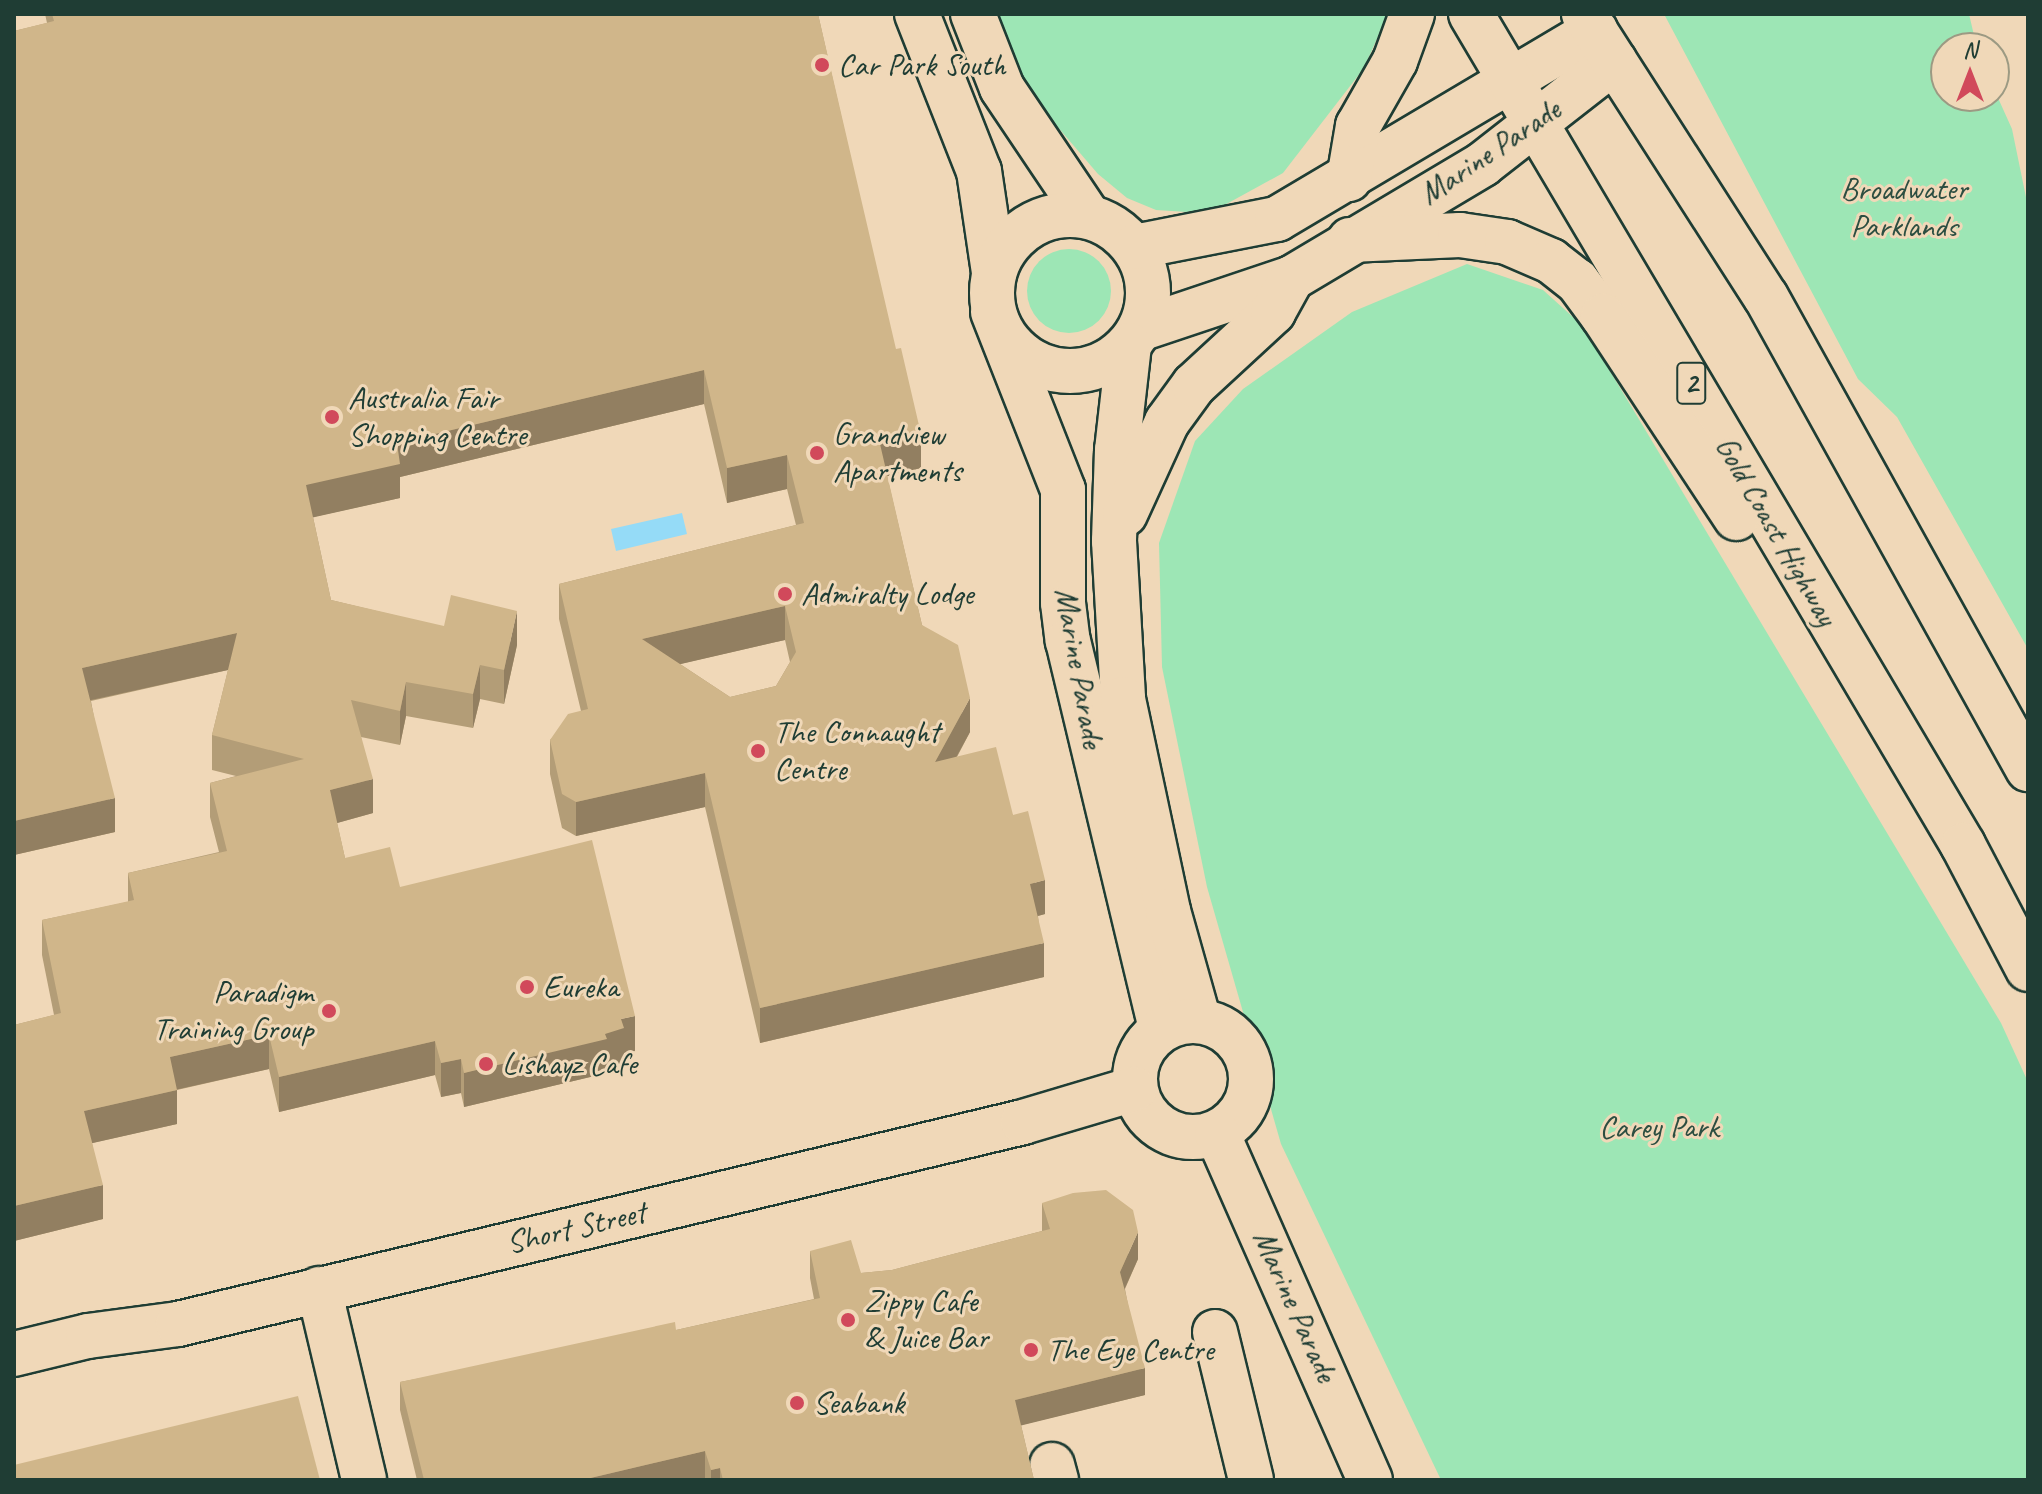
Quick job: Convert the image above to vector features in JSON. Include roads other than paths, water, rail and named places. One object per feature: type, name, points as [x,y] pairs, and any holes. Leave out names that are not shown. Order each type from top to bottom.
[{"type":"main road","name":"Marine Parade","points":[[917,14],[979,171],[994,292],[1063,490],[1063,603],[1068,641],[1180,1025]]},
{"type":"main road","points":[[973,14],[1002,88],[1088,216]]},
{"type":"main road","points":[[1349,179],[1358,126],[1395,61],[1412,14]]},
{"type":"main road","name":"Gold Coast Highway","points":[[1471,14],[1963,845],[2028,969]]},
{"type":"main road","name":"Marine Parade","points":[[1180,1025],[1168,911],[1130,736],[1118,650],[1114,541],[1117,450],[1134,337],[1292,278],[1350,240],[1483,164],[1538,124],[1598,35]]},
{"type":"main road","name":"Marine Parade","points":[[1134,247],[1277,219],[1349,179],[1511,78],[1598,35]]},
{"type":"main road","points":[[1598,35],[1766,297],[2028,769]]},
{"type":"main road","points":[[1088,216],[1106,222],[1134,247],[1149,287],[1134,337],[1110,361],[1063,371],[1019,353],[994,292],[1019,232],[1052,217],[1088,216]]},
{"type":"main road","points":[[1350,240],[1460,235],[1507,242],[1551,261],[1577,281],[1791,603],[1842,644]]},
{"type":"main road","points":[[1114,541],[1167,422],[1194,385],[1273,312],[1292,278]]},
{"type":"main road","points":[[1180,1025],[1234,1036],[1250,1062],[1251,1092],[1243,1111],[1217,1133],[1197,1138],[1173,1134],[1140,1107],[1134,1089],[1136,1062],[1180,1025]]},
{"type":"main road","name":"Short Street","points":[[14,1354],[88,1336],[178,1324],[1023,1122],[1134,1089]]},
{"type":"main road","name":"Marine Parade","points":[[1217,1133],[1370,1480]]},
{"type":"main road","points":[[319,1289],[364,1480]]},
{"type":"main road","points":[[1215,1332],[1251,1480]]},
{"type":"water","points":[[682,513],[687,534],[616,551],[611,529]]},
{"type":"place","name":"Car Park South","points":[[822,65]]},
{"type":"place","name":"Australia Fair Shopping Centre","points":[[332,417]]},
{"type":"place","name":"Grandview Apartments","points":[[817,453]]},
{"type":"place","name":"Admiralty Lodge","points":[[785,594]]},
{"type":"place","name":"The Connaught Centre","points":[[758,751]]},
{"type":"place","name":"Eureka","points":[[527,987]]},
{"type":"place","name":"Paradigm Training Group","points":[[329,1011]]},
{"type":"place","name":"Lishayz Cafe","points":[[486,1064]]},
{"type":"place","name":"Zippy Cafe & Juice Bar","points":[[848,1320]]},
{"type":"place","name":"The Eye Centre","points":[[1031,1350]]},
{"type":"place","name":"Seabank","points":[[797,1403]]},
{"type":"park label","name":"Broadwater Parklands","points":[[1904,208]]},
{"type":"park label","name":"Carey Park","points":[[1659,1127]]}]
